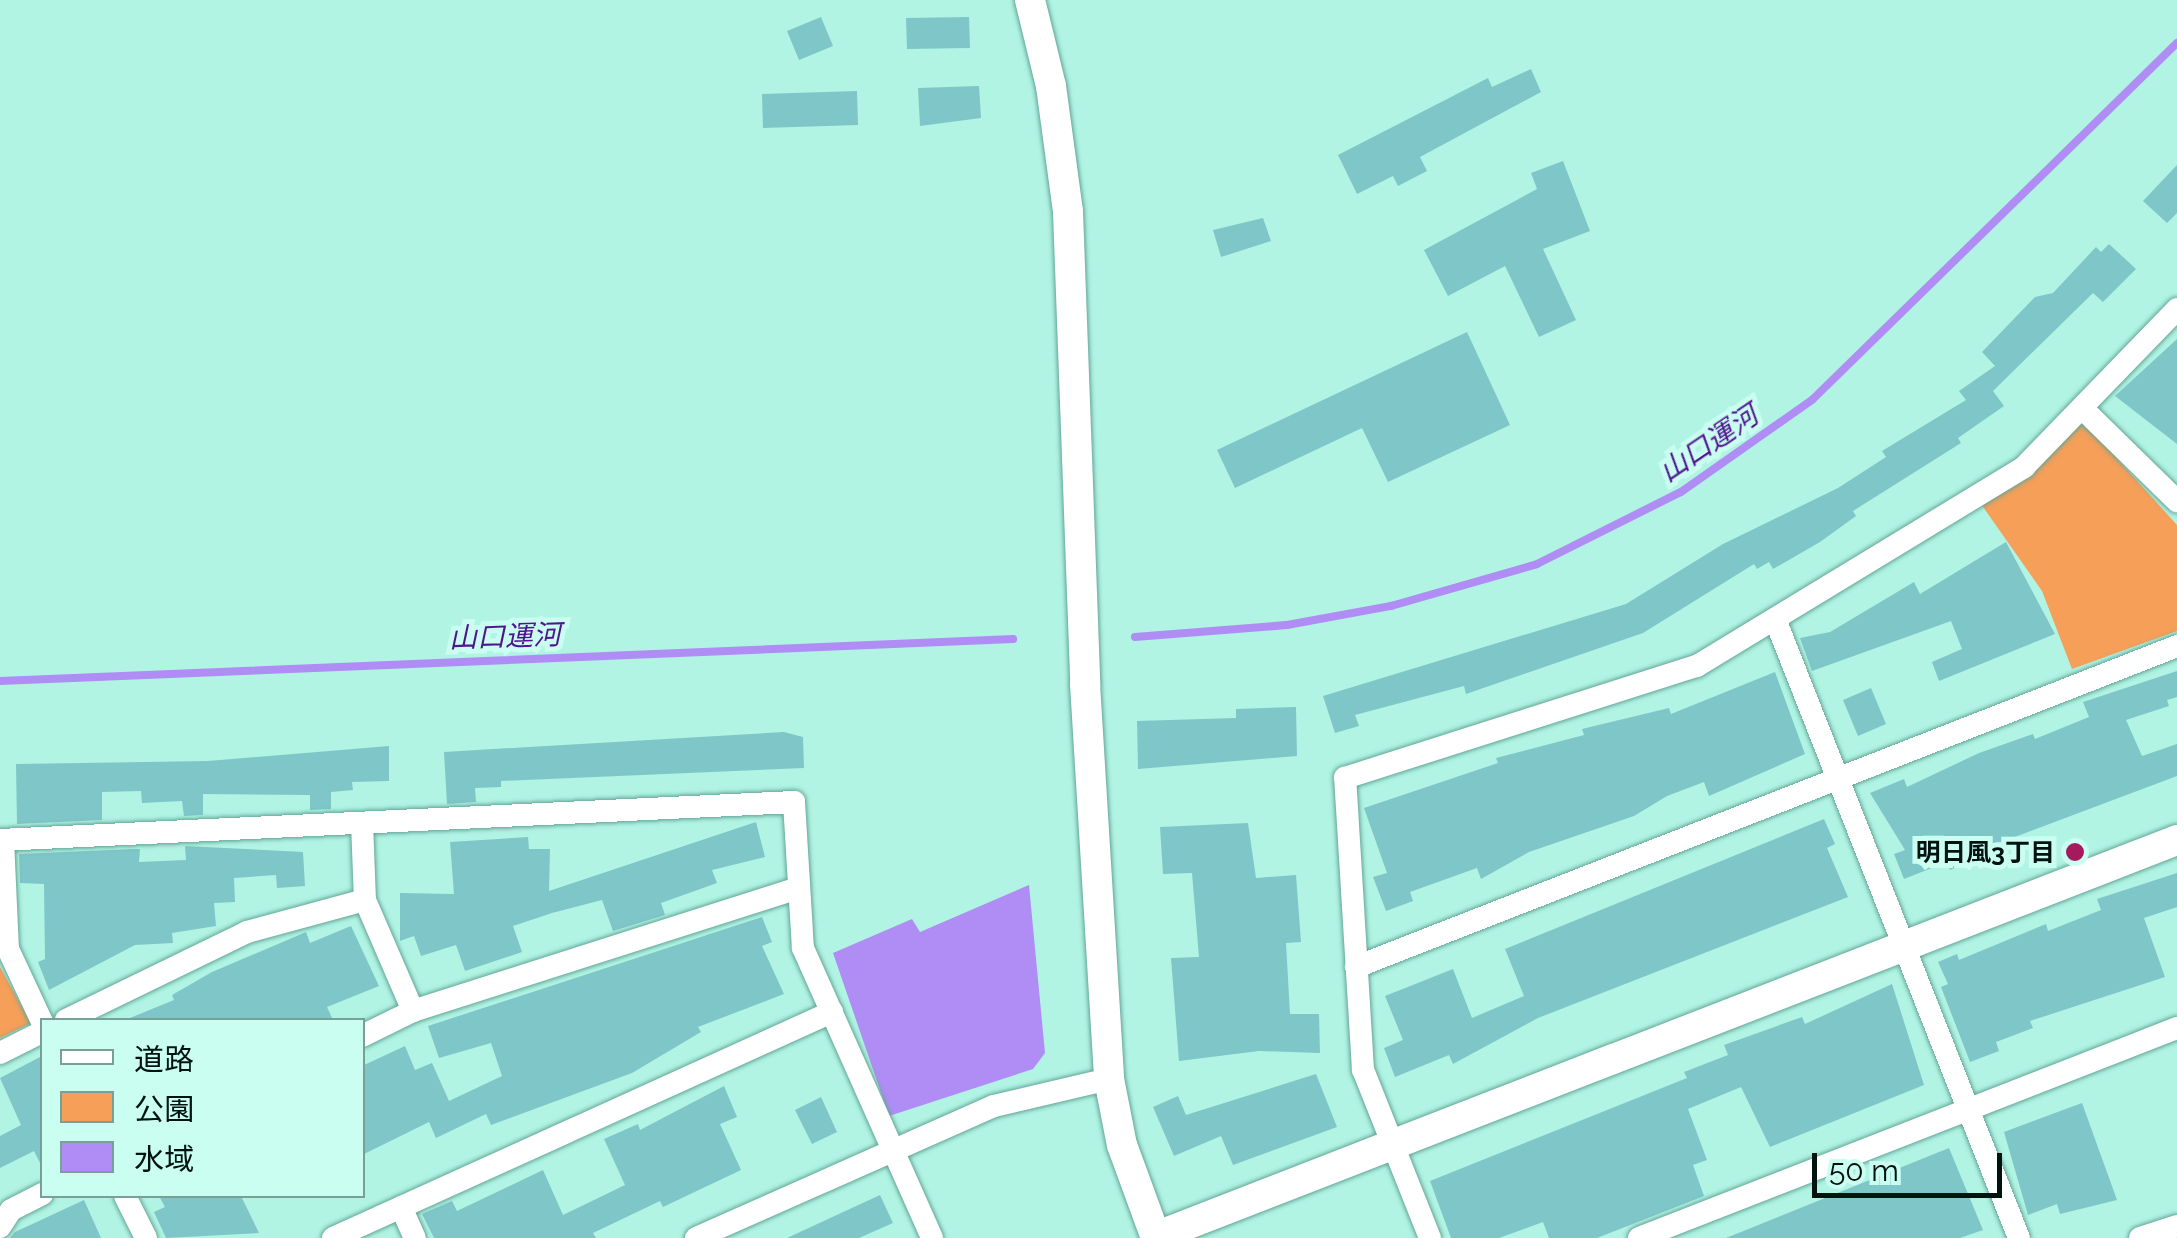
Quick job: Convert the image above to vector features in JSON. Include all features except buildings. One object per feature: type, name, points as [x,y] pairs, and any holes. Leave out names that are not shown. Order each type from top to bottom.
[{"type":"street","points":[[1030,0],[1052,86],[1068,212],[1088,744],[1109,1079],[1122,1145],[1156,1238],[2177,840]]},
{"type":"street","points":[[1430,1238],[1362,1070],[1345,778],[1697,666],[2024,467],[2177,309]]},
{"type":"street","points":[[2083,409],[2177,501]]},
{"type":"street","points":[[1775,618],[2020,1238]]},
{"type":"street","points":[[1356,967],[1835,775],[2177,646]]},
{"type":"street","points":[[40,1018],[8,948],[1,840],[794,802],[803,948],[932,1238]]},
{"type":"street","points":[[362,823],[365,900],[413,1011]]},
{"type":"street","points":[[365,1035],[413,1011],[799,888]]},
{"type":"street","points":[[70,1018],[247,932],[365,900]]},
{"type":"street","points":[[333,1238],[832,1012]]},
{"type":"street","points":[[1639,1238],[2177,1028]]},
{"type":"street","points":[[0,1052],[40,1033]]},
{"type":"street","points":[[696,1238],[994,1106],[1109,1079]]},
{"type":"street","points":[[0,1227],[11,1210],[40,1195]]},
{"type":"street","points":[[126,1198],[146,1238]]},
{"type":"street","points":[[401,1207],[415,1238]]},
{"type":"street","points":[[2140,1238],[2177,1226]]},
{"type":"green space","points":[[2082,420],[2177,525],[2177,631],[2072,669],[2042,591],[1981,504]]},
{"type":"green space","points":[[0,967],[31,1023],[0,1038]]},
{"type":"water","points":[[1029,885],[1045,1053],[1033,1069],[889,1116],[833,953],[912,919],[920,932]]},
{"type":"waterway","name":"山口運河","points":[[1135,637],[1287,625],[1391,606],[1537,564],[1681,492],[1812,400],[2177,43]]},
{"type":"waterway","name":"山口運河","points":[[0,681],[1013,639]]},
{"type":"place","name":"明日風3丁目","points":[[2075,852]]}]
